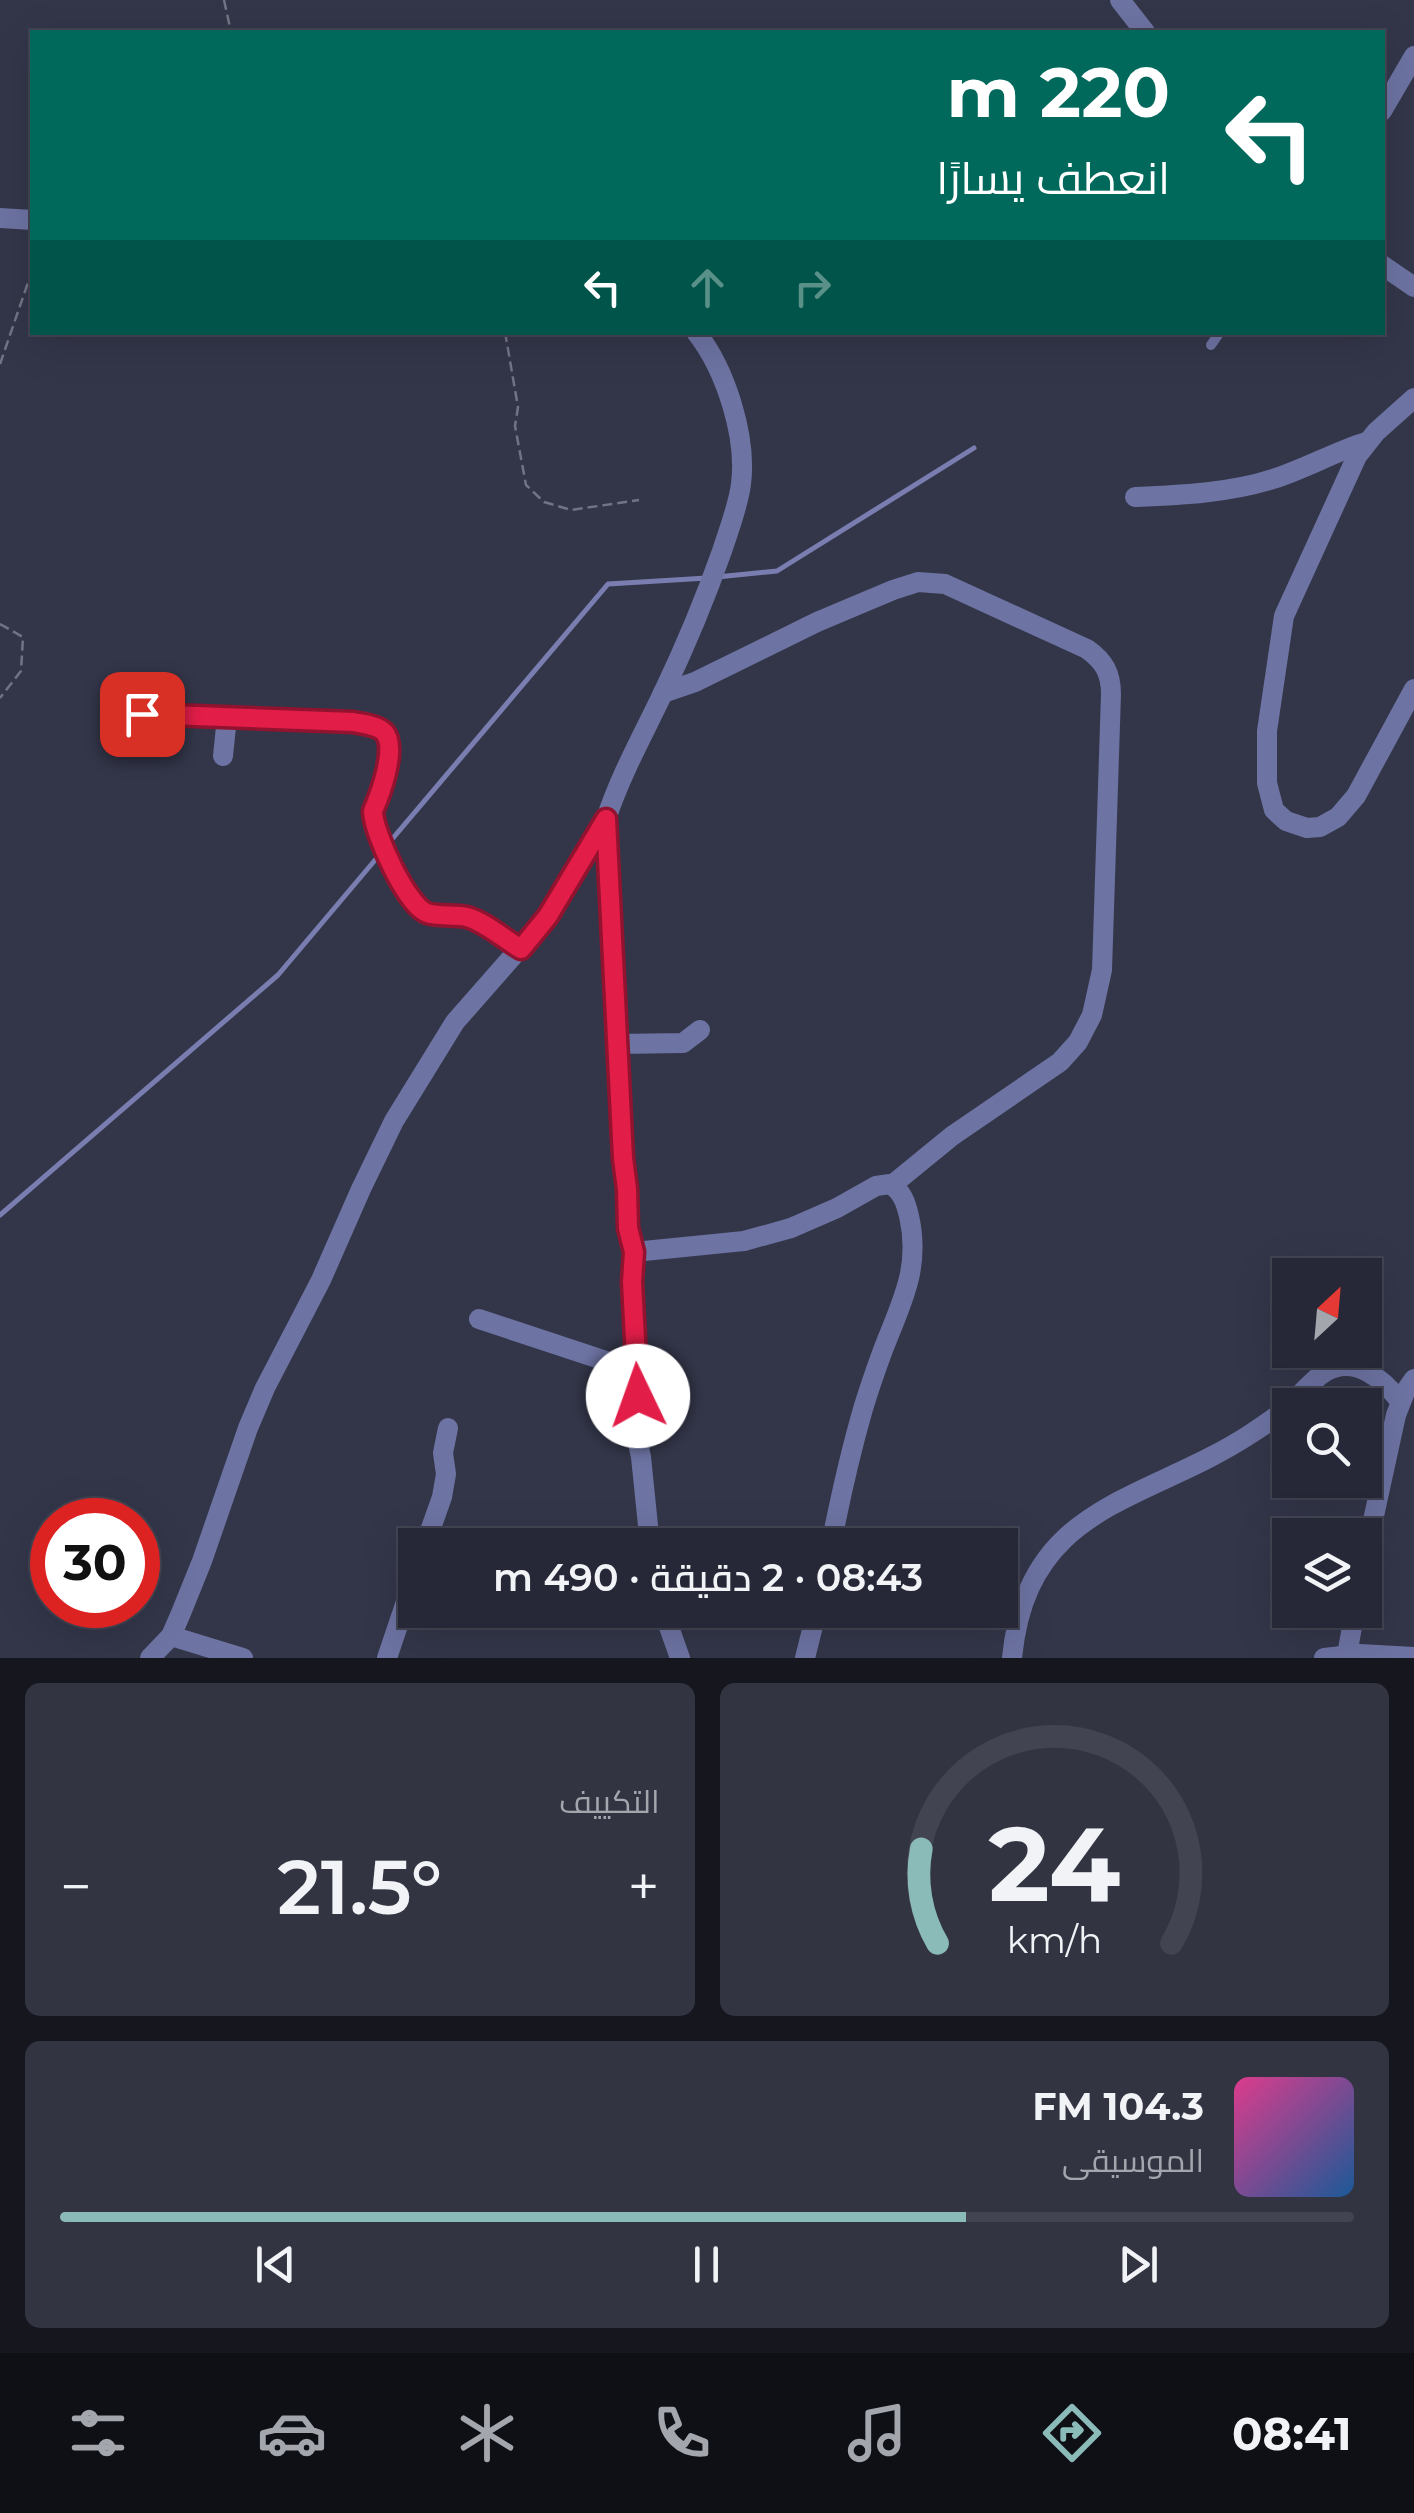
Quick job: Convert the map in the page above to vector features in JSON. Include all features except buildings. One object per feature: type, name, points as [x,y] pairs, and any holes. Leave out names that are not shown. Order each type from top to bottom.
[{"type":"street","points":[[1120,0],[1142,30]]},
{"type":"street","points":[[1385,105],[1414,56]]},
{"type":"street","points":[[0,218],[30,220]]},
{"type":"street","points":[[1385,268],[1414,287]]},
{"type":"street","points":[[150,1658],[170,1636],[198,1572],[264,1388],[321,1280],[394,1121],[455,1022],[548,916],[606,819],[615,790],[712,578],[740,487],[741,450],[736,420],[716,368],[698,335]]},
{"type":"street","points":[[1414,398],[1366,442],[1357,456],[1284,616],[1267,730],[1267,783],[1274,810],[1286,821],[1307,828],[1320,827],[1338,817],[1356,796],[1414,690]]},
{"type":"street","points":[[1135,497],[1190,494],[1267,480],[1307,468],[1366,442]]},
{"type":"street","points":[[634,1252],[744,1241],[791,1228],[876,1186],[892,1184],[952,1136],[1060,1062],[1078,1042],[1092,1015],[1104,939],[1112,694],[1108,672],[1087,649],[945,584],[926,581],[863,602],[695,682],[662,693]]},
{"type":"street","points":[[142,714],[353,722],[384,732],[388,739],[388,766],[373,818],[410,898],[428,914],[470,918],[521,949]]},
{"type":"street","points":[[222,756],[227,717]]},
{"type":"street","points":[[606,819],[627,1211],[634,1252],[638,1396],[632,1416]]},
{"type":"street","points":[[618,1044],[683,1043],[700,1030]]},
{"type":"street","points":[[835,1528],[849,1458],[912,1269],[908,1212],[892,1184]]},
{"type":"street","points":[[479,1319],[609,1362],[632,1416],[641,1457],[648,1528]]},
{"type":"street","points":[[1308,1388],[1320,1376],[1341,1366],[1366,1370],[1400,1401]]},
{"type":"street","points":[[1374,1518],[1400,1401],[1414,1380]]},
{"type":"street","points":[[1012,1658],[1014,1636],[1028,1590],[1045,1558],[1072,1529],[1135,1491],[1234,1444],[1272,1418]]},
{"type":"street","points":[[431,1528],[446,1474],[442,1453],[448,1428]]},
{"type":"street","points":[[388,1658],[398,1628]]},
{"type":"street","points":[[669,1628],[680,1658]]},
{"type":"street","points":[[804,1658],[812,1628]]},
{"type":"street","points":[[1347,1655],[1352,1628]]},
{"type":"street","points":[[170,1636],[243,1658]]},
{"type":"street","points":[[1324,1658],[1414,1657]]},
{"type":"lane","points":[[1211,346],[1218,335]]},
{"type":"path","points":[[224,0],[231,30]]},
{"type":"path","points":[[0,364],[30,278]]},
{"type":"path","points":[[506,335],[526,486],[544,502],[571,510],[639,500]]},
{"type":"path","points":[[0,624],[23,637],[21,671],[0,698]]},
{"type":"waterway","points":[[717,577],[777,571],[974,448]]},
{"type":"waterway","points":[[388,844],[608,584],[707,578]]},
{"type":"waterway","points":[[0,1215],[278,975],[381,853]]},
{"type":"route","points":[[142,714],[353,722],[384,732],[388,739],[388,766],[373,818],[410,898],[428,914],[470,918],[521,949],[548,916],[606,819],[623,1158],[628,1228],[634,1252],[638,1396]]}]
